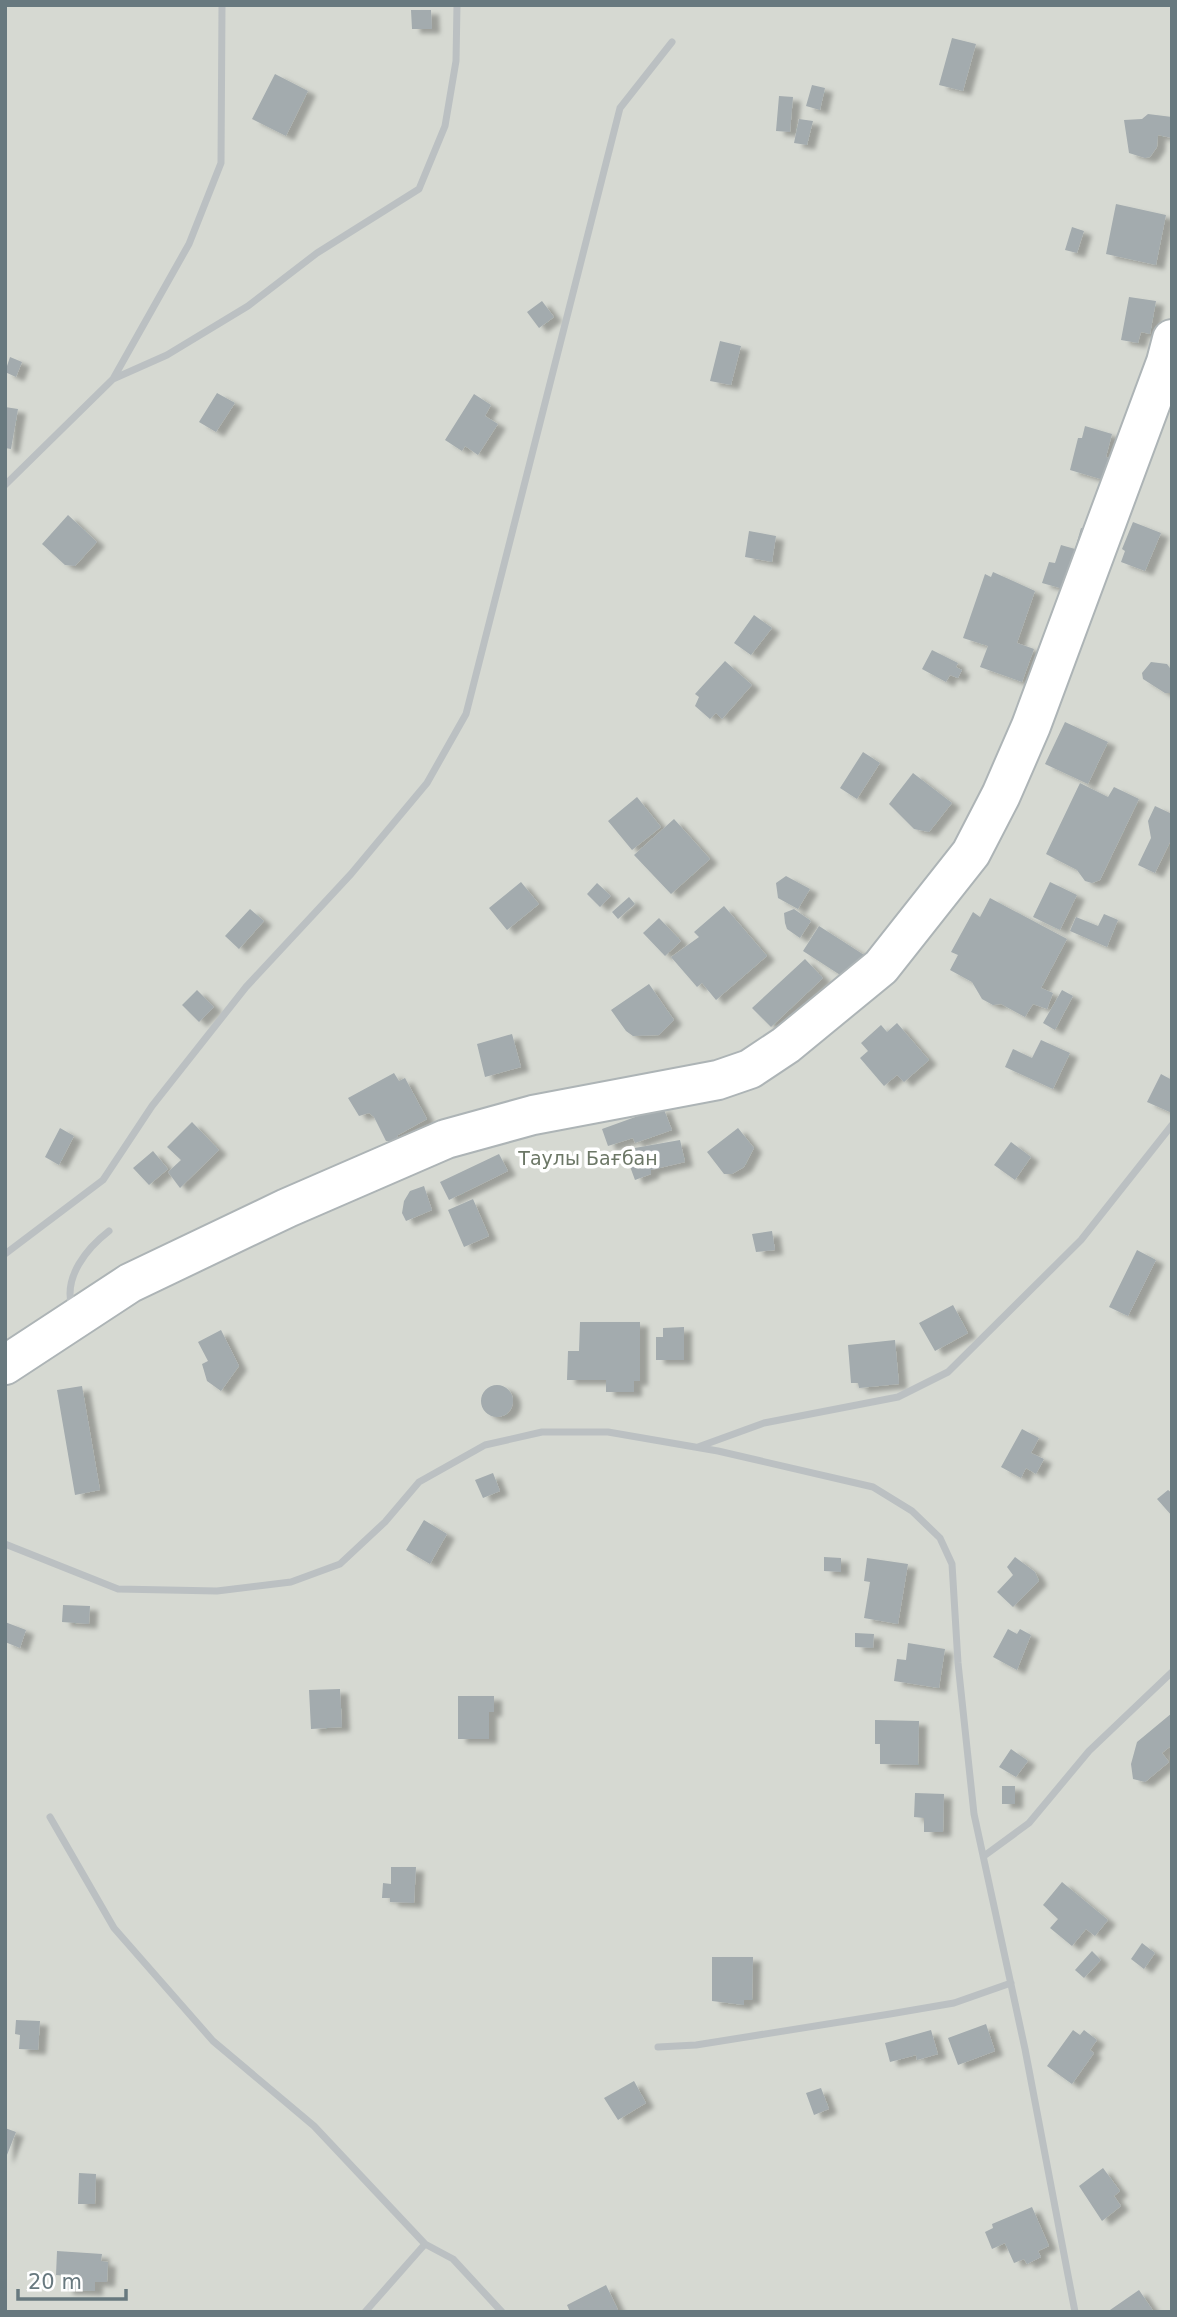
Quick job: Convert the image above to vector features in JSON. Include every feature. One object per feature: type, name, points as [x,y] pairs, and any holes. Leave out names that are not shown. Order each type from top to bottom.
[{"type":"street","points":[[5,485],[113,379],[189,244],[221,163],[222,5]]},
{"type":"street","points":[[113,379],[167,355],[248,306],[317,253],[419,189],[445,126],[456,61],[457,5]]},
{"type":"street","points":[[5,1254],[103,1180],[152,1106],[246,987],[351,874],[427,783],[466,714],[620,108],[673,42]]},
{"type":"street","points":[[5,1364],[142,1277],[287,1208],[446,1139],[533,1115],[718,1080],[750,1069],[786,1045],[881,967],[971,853],[1001,795],[1071,620],[1166,362],[1172,339]]},
{"type":"street","points":[[697,1447],[764,1423],[898,1396],[948,1372],[1081,1240],[1172,1125]]},
{"type":"street","points":[[76,1318],[71,1302],[72,1283],[80,1262],[92,1244],[109,1231]]},
{"type":"street","points":[[5,1544],[118,1588],[218,1591],[291,1583],[340,1564],[385,1522],[419,1482],[485,1445],[542,1432],[608,1432],[697,1447],[873,1487],[912,1511],[940,1538],[952,1564],[958,1663],[972,1801],[1011,1983],[1075,2312]]},
{"type":"street","points":[[984,1856],[1029,1823],[1088,1751],[1172,1672]]},
{"type":"street","points":[[50,1817],[123,1939],[213,2041],[314,2126],[425,2244],[453,2259],[502,2312]]},
{"type":"street","points":[[658,2047],[696,2045],[954,2003],[1011,1983]]},
{"type":"street","points":[[366,2312],[425,2244]]},
{"type":"green space","name":"Таулы Бағбан","points":[[5,5],[1172,5],[1172,2312],[5,2312]]},
{"type":"building","points":[[411,10],[431,10],[432,29],[412,29]]},
{"type":"building","points":[[952,38],[976,44],[963,91],[939,85]]},
{"type":"building","points":[[275,74],[308,91],[286,136],[252,119]]},
{"type":"building","points":[[812,85],[825,88],[820,110],[806,106]]},
{"type":"building","points":[[779,96],[793,97],[790,132],[776,131]]},
{"type":"building","points":[[1148,114],[1172,117],[1172,138],[1158,135],[1157,147],[1150,157],[1145,158],[1129,153],[1124,120],[1142,119]]},
{"type":"building","points":[[799,119],[813,121],[807,145],[794,143]]},
{"type":"building","points":[[1116,204],[1166,215],[1156,265],[1106,254]]},
{"type":"building","points":[[1072,227],[1084,231],[1077,253],[1065,250]]},
{"type":"building","points":[[1129,297],[1156,301],[1150,334],[1141,332],[1138,343],[1121,340]]},
{"type":"building","points":[[542,301],[554,317],[539,328],[527,312]]},
{"type":"building","points":[[720,341],[741,346],[731,385],[710,381]]},
{"type":"building","points":[[10,357],[22,362],[16,377],[5,372]]},
{"type":"building","points":[[217,393],[235,403],[216,432],[199,422]]},
{"type":"building","points":[[474,394],[491,405],[485,416],[498,424],[478,455],[465,446],[462,451],[445,440]]},
{"type":"building","points":[[5,407],[18,409],[11,449],[5,448]]},
{"type":"building","points":[[1085,426],[1112,434],[1106,457],[1112,459],[1107,481],[1070,470],[1078,438],[1082,438]]},
{"type":"building","points":[[68,515],[97,542],[75,566],[65,565],[42,544]]},
{"type":"building","points":[[1133,522],[1161,533],[1145,571],[1121,562],[1125,551],[1122,549]]},
{"type":"building","points":[[1081,528],[1091,531],[1067,590],[1042,583],[1049,562],[1055,563],[1061,545],[1075,549]]},
{"type":"building","points":[[749,531],[776,536],[772,562],[745,557]]},
{"type":"building","points":[[993,572],[1035,591],[1017,643],[1034,649],[1022,682],[980,667],[988,646],[963,638],[985,574],[991,577]]},
{"type":"building","points":[[754,615],[772,628],[751,655],[734,643]]},
{"type":"building","points":[[932,650],[958,663],[956,667],[962,670],[958,678],[950,675],[946,682],[922,669]]},
{"type":"building","points":[[725,661],[752,685],[722,719],[716,713],[710,719],[695,706],[699,697],[695,694]]},
{"type":"building","points":[[1151,662],[1167,664],[1172,671],[1172,693],[1165,693],[1143,679],[1142,673]]},
{"type":"building","points":[[1065,722],[1108,742],[1088,784],[1045,764]]},
{"type":"building","points":[[863,752],[880,763],[857,799],[840,788]]},
{"type":"building","points":[[913,773],[952,803],[929,832],[914,829],[889,804]]},
{"type":"building","points":[[1080,783],[1108,797],[1114,787],[1139,799],[1100,880],[1092,883],[1085,881],[1077,870],[1046,854]]},
{"type":"building","points":[[637,797],[661,827],[632,850],[608,821]]},
{"type":"building","points":[[1155,806],[1172,814],[1172,838],[1155,873],[1138,865],[1151,838],[1148,821]]},
{"type":"building","points":[[674,819],[710,859],[671,894],[634,855]]},
{"type":"building","points":[[786,876],[810,889],[798,909],[778,898],[776,883]]},
{"type":"building","points":[[521,882],[539,904],[507,930],[489,908]]},
{"type":"building","points":[[1050,882],[1077,895],[1060,930],[1033,917]]},
{"type":"building","points":[[597,883],[611,896],[600,907],[587,894]]},
{"type":"building","points":[[629,897],[635,904],[618,919],[612,912]]},
{"type":"building","points":[[990,898],[1067,939],[1041,988],[1053,993],[1047,1009],[1033,1004],[1025,1017],[1001,1004],[993,1005],[982,999],[972,982],[950,970],[958,955],[951,952],[973,912],[980,917]]},
{"type":"building","points":[[724,906],[767,956],[716,1000],[702,983],[697,987],[671,957],[699,937],[694,932]]},
{"type":"building","points":[[250,909],[264,921],[239,949],[225,936]]},
{"type":"building","points":[[794,909],[811,921],[800,938],[787,929],[785,923],[784,913]]},
{"type":"building","points":[[1104,914],[1118,920],[1107,947],[1070,931],[1076,917],[1098,926]]},
{"type":"building","points":[[659,918],[681,941],[665,956],[643,933]]},
{"type":"building","points":[[819,926],[864,955],[848,980],[803,951]]},
{"type":"building","points":[[805,959],[823,978],[771,1027],[752,1008]]},
{"type":"building","points":[[649,984],[674,1020],[659,1035],[633,1036],[626,1031],[611,1010]]},
{"type":"building","points":[[197,990],[214,1007],[199,1022],[182,1005]]},
{"type":"building","points":[[1062,990],[1073,996],[1055,1030],[1043,1023]]},
{"type":"building","points":[[897,1023],[929,1060],[904,1082],[897,1075],[884,1086],[860,1058],[868,1051],[861,1043],[881,1025],[887,1032]]},
{"type":"building","points":[[512,1034],[521,1067],[485,1077],[477,1044]]},
{"type":"building","points":[[1041,1040],[1070,1053],[1053,1089],[1005,1067],[1013,1049],[1032,1058]]},
{"type":"building","points":[[394,1073],[399,1081],[405,1078],[427,1119],[398,1135],[395,1141],[386,1141],[374,1117],[369,1113],[359,1116],[348,1098]]},
{"type":"building","points":[[1161,1074],[1172,1080],[1172,1113],[1147,1102]]},
{"type":"building","points":[[663,1107],[672,1130],[635,1143],[633,1138],[608,1146],[602,1129]]},
{"type":"building","points":[[192,1122],[219,1150],[180,1188],[168,1172],[181,1160],[167,1147]]},
{"type":"building","points":[[60,1128],[74,1136],[59,1165],[45,1157]]},
{"type":"building","points":[[738,1128],[754,1148],[744,1167],[732,1174],[724,1174],[707,1152]]},
{"type":"building","points":[[680,1140],[685,1162],[651,1170],[651,1174],[635,1180],[625,1153],[629,1149]]},
{"type":"building","points":[[1011,1142],[1031,1157],[1015,1180],[994,1165]]},
{"type":"building","points":[[153,1151],[168,1169],[149,1185],[133,1168]]},
{"type":"building","points":[[499,1154],[508,1171],[449,1200],[440,1182]]},
{"type":"building","points":[[424,1186],[432,1210],[406,1221],[402,1213],[404,1201],[410,1191]]},
{"type":"building","points":[[473,1199],[489,1236],[464,1247],[448,1210]]},
{"type":"building","points":[[772,1231],[775,1250],[756,1252],[752,1234]]},
{"type":"building","points":[[1137,1250],[1156,1260],[1128,1316],[1109,1307]]},
{"type":"building","points":[[953,1305],[968,1333],[935,1351],[919,1323]]},
{"type":"building","points":[[580,1322],[640,1322],[640,1381],[634,1381],[634,1392],[606,1392],[606,1380],[567,1380],[568,1351],[579,1351]]},
{"type":"building","points":[[684,1327],[684,1360],[656,1360],[656,1337],[663,1337],[663,1328]]},
{"type":"building","points":[[221,1330],[239,1366],[221,1391],[207,1381],[202,1364],[208,1361],[198,1342]]},
{"type":"building","points":[[895,1340],[899,1384],[859,1388],[858,1383],[851,1383],[848,1345]]},
{"type":"building","points":[[497,1385],[509,1389],[513,1401],[509,1413],[497,1417],[485,1413],[481,1401],[485,1389]]},
{"type":"building","points":[[82,1386],[100,1490],[75,1495],[57,1390]]},
{"type":"building","points":[[1022,1429],[1039,1438],[1031,1453],[1044,1459],[1036,1474],[1026,1468],[1021,1478],[1001,1467]]},
{"type":"building","points":[[493,1473],[500,1491],[483,1498],[475,1480]]},
{"type":"building","points":[[1168,1490],[1172,1493],[1172,1516],[1157,1499]]},
{"type":"building","points":[[424,1520],[447,1534],[430,1564],[406,1550]]},
{"type":"building","points":[[824,1557],[841,1558],[841,1572],[824,1571]]},
{"type":"building","points":[[1015,1557],[1035,1572],[1039,1581],[1013,1607],[997,1592],[1013,1575],[1007,1567]]},
{"type":"building","points":[[867,1558],[908,1564],[898,1624],[864,1618],[870,1582],[864,1581]]},
{"type":"building","points":[[63,1605],[90,1606],[89,1624],[62,1622]]},
{"type":"building","points":[[5,1622],[26,1630],[20,1648],[5,1642]]},
{"type":"building","points":[[1008,1629],[1017,1634],[1020,1629],[1031,1635],[1017,1670],[993,1657]]},
{"type":"building","points":[[855,1633],[874,1634],[873,1648],[855,1647]]},
{"type":"building","points":[[908,1643],[945,1649],[939,1688],[894,1681],[897,1659],[906,1660]]},
{"type":"building","points":[[340,1689],[342,1727],[311,1729],[309,1690]]},
{"type":"building","points":[[458,1696],[494,1696],[494,1712],[489,1712],[489,1739],[458,1739]]},
{"type":"building","points":[[1172,1713],[1172,1745],[1162,1753],[1169,1762],[1145,1782],[1133,1779],[1131,1764],[1137,1742]]},
{"type":"building","points":[[875,1720],[919,1721],[918,1765],[880,1764],[880,1744],[875,1744]]},
{"type":"building","points":[[1011,1749],[1028,1761],[1016,1777],[999,1767]]},
{"type":"building","points":[[1002,1786],[1015,1786],[1015,1804],[1002,1804]]},
{"type":"building","points":[[915,1793],[944,1794],[943,1832],[924,1832],[924,1818],[914,1817]]},
{"type":"building","points":[[391,1867],[416,1867],[414,1903],[390,1902],[390,1898],[382,1898],[383,1883],[391,1884]]},
{"type":"building","points":[[1062,1882],[1108,1920],[1095,1936],[1086,1929],[1072,1946],[1050,1928],[1058,1919],[1043,1905]]},
{"type":"building","points":[[1142,1943],[1155,1953],[1144,1969],[1131,1959]]},
{"type":"building","points":[[1092,1951],[1101,1960],[1084,1978],[1075,1970]]},
{"type":"building","points":[[712,1957],[753,1957],[752,2000],[744,2000],[744,2005],[712,2001]]},
{"type":"building","points":[[16,2020],[40,2021],[38,2050],[19,2049],[20,2035],[15,2034]]},
{"type":"building","points":[[986,2024],[995,2051],[958,2065],[948,2038]]},
{"type":"building","points":[[931,2030],[938,2054],[917,2060],[916,2055],[890,2062],[885,2043]]},
{"type":"building","points":[[1073,2030],[1080,2035],[1084,2030],[1097,2040],[1090,2050],[1094,2053],[1072,2084],[1047,2066]]},
{"type":"building","points":[[634,2081],[646,2103],[618,2120],[604,2098]]},
{"type":"building","points":[[821,2088],[829,2109],[814,2115],[806,2093]]},
{"type":"building","points":[[5,2128],[16,2132],[5,2160]]},
{"type":"building","points":[[1103,2168],[1120,2191],[1114,2196],[1121,2206],[1102,2221],[1079,2186]]},
{"type":"building","points":[[79,2173],[96,2174],[95,2204],[78,2204]]},
{"type":"building","points":[[1032,2207],[1049,2246],[1038,2251],[1041,2257],[1027,2264],[1024,2259],[1014,2263],[1005,2243],[992,2249],[985,2232],[993,2228],[992,2224]]},
{"type":"building","points":[[57,2251],[102,2254],[101,2261],[108,2262],[107,2282],[95,2282],[95,2291],[65,2290],[66,2276],[56,2275]]},
{"type":"building","points":[[606,2285],[619,2312],[570,2312],[567,2305]]},
{"type":"building","points":[[1139,2290],[1154,2312],[1111,2312],[1110,2310]]}]
